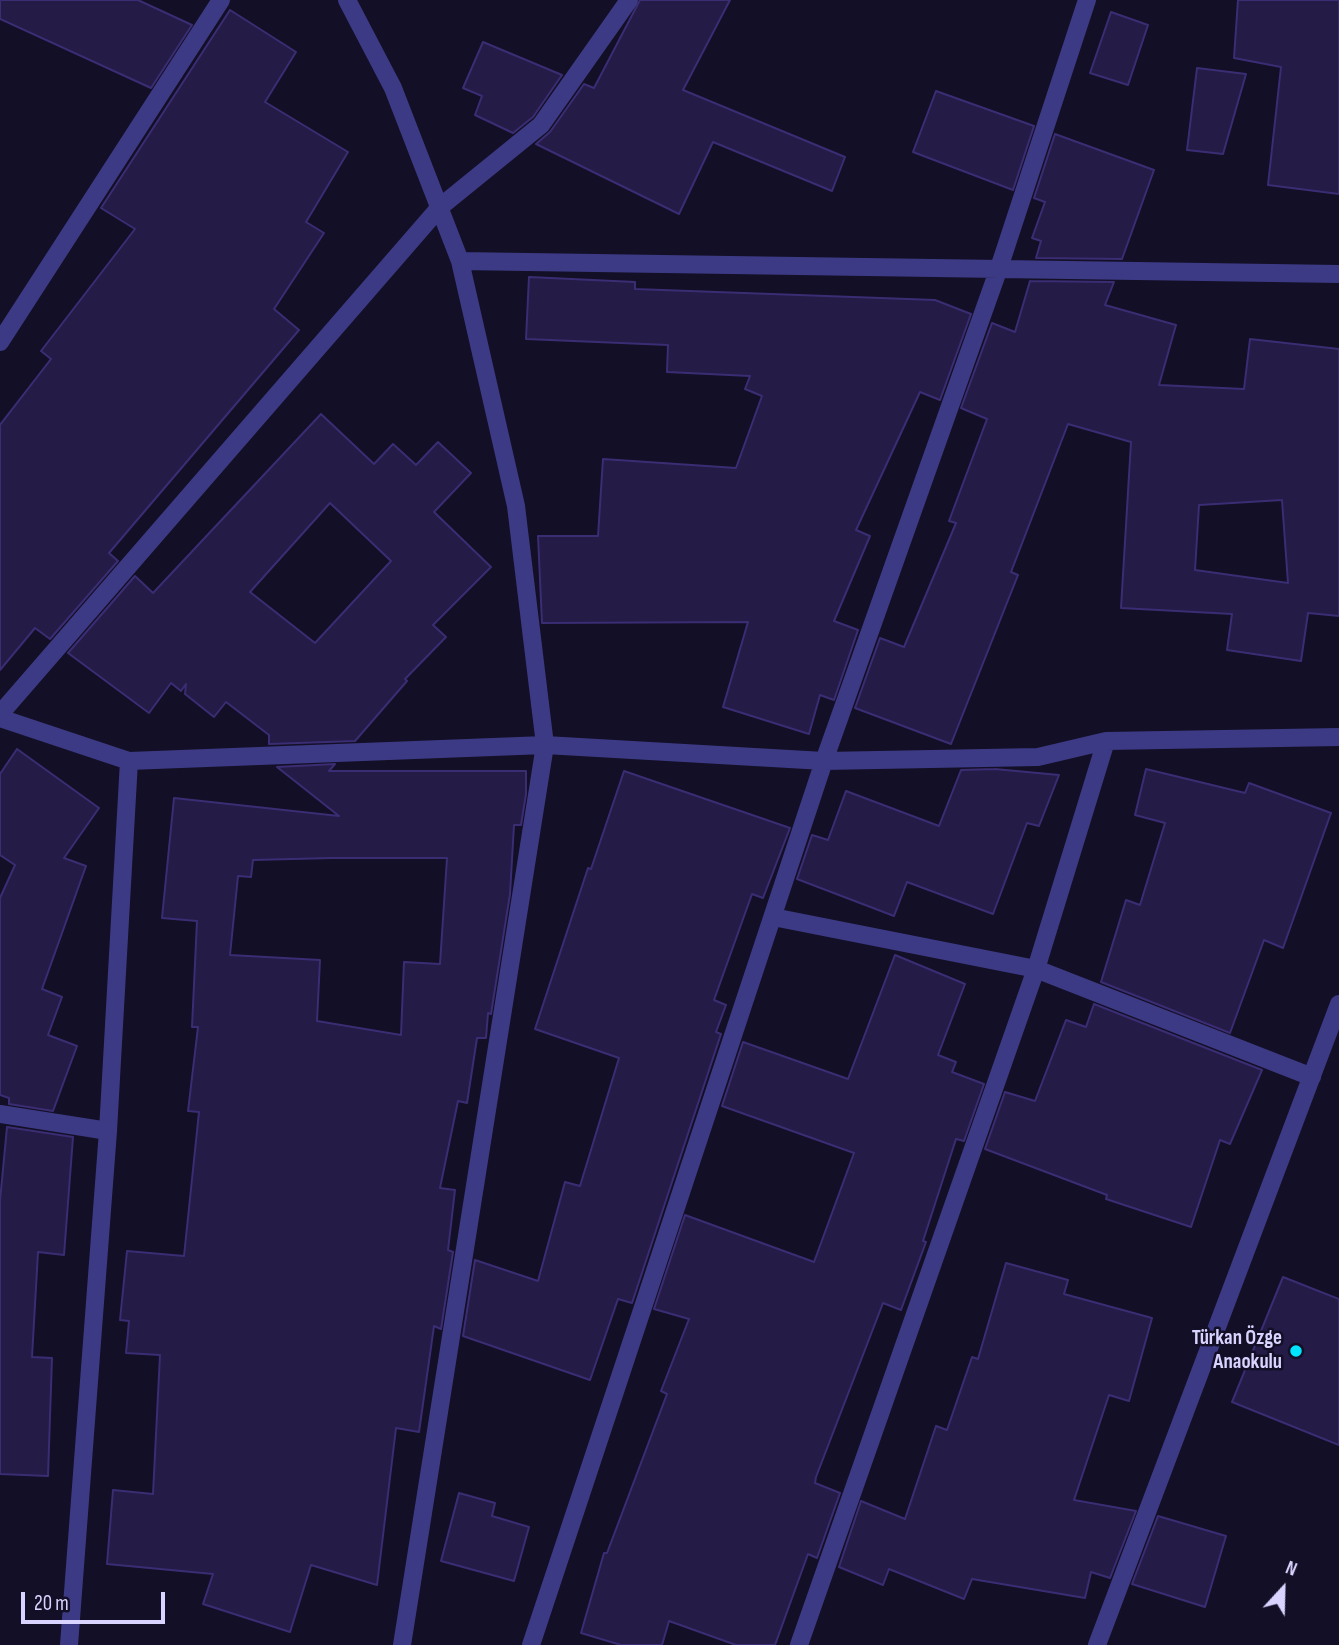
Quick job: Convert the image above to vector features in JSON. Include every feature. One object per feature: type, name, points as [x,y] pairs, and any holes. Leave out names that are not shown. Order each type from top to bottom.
[{"type":"street","points":[[0,342],[221,0]]},
{"type":"street","points":[[346,0],[393,89],[460,261],[516,506],[545,745],[402,1645]]},
{"type":"street","points":[[629,0],[541,125],[440,207],[0,716],[129,761],[545,745],[824,761],[1038,757],[1106,741],[1339,737]]},
{"type":"street","points":[[531,1645],[824,761],[999,268],[1087,0]]},
{"type":"street","points":[[460,261],[1339,274]]},
{"type":"street","points":[[799,1645],[1036,969],[1106,741]]},
{"type":"street","points":[[69,1645],[108,1131],[129,761]]},
{"type":"street","points":[[773,917],[1036,969],[1312,1077]]},
{"type":"street","points":[[1097,1645],[1339,1004]]},
{"type":"street","points":[[0,1114],[108,1131]]},
{"type":"building","points":[[0,0],[138,0],[192,25],[151,88],[0,19]]},
{"type":"building","points":[[640,0],[730,0],[683,90],[845,157],[832,191],[713,142],[679,214],[536,144],[550,132],[584,84],[594,88]]},
{"type":"building","points":[[1238,0],[1339,0],[1339,194],[1268,185],[1281,67],[1234,58]]},
{"type":"building","points":[[230,10],[296,52],[265,102],[348,152],[306,222],[324,233],[274,309],[299,330],[109,553],[118,561],[50,639],[35,628],[0,670],[0,425],[51,359],[41,351],[135,229],[101,208]]},
{"type":"building","points":[[1111,12],[1148,25],[1128,85],[1090,73]]},
{"type":"building","points":[[483,42],[562,75],[533,117],[513,133],[475,115],[482,96],[463,88]]},
{"type":"building","points":[[1197,68],[1246,74],[1223,154],[1187,150]]},
{"type":"building","points":[[936,91],[1034,126],[1013,190],[913,152]]},
{"type":"building","points":[[1055,134],[1154,170],[1122,259],[1036,258],[1041,241],[1032,238],[1045,202],[1034,198]]},
{"type":"building","points":[[529,277],[635,282],[635,289],[935,300],[971,314],[940,400],[920,392],[856,530],[870,536],[834,621],[858,630],[834,700],[820,695],[809,734],[723,707],[748,622],[542,623],[538,536],[598,536],[603,459],[736,468],[762,396],[745,389],[750,376],[667,372],[668,345],[526,339]]},
{"type":"building","points":[[1030,281],[1114,282],[1105,305],[1176,325],[1159,385],[1244,389],[1250,339],[1339,349],[1339,616],[1308,613],[1301,661],[1227,650],[1232,614],[1121,608],[1131,442],[1068,424],[1011,572],[1018,575],[951,744],[855,708],[880,638],[904,647],[956,523],[949,521],[987,419],[961,408],[992,323],[1015,332]],"holes":[[[1282,500],[1288,583],[1195,570],[1199,505]]]},
{"type":"building","points":[[321,414],[374,464],[393,444],[416,465],[438,442],[471,473],[434,512],[491,567],[433,625],[446,637],[405,679],[407,681],[355,741],[269,744],[269,735],[226,702],[214,717],[185,694],[186,684],[181,691],[171,683],[149,713],[68,653],[135,576],[153,593]],"holes":[[[330,503],[391,561],[315,643],[250,592]]]},
{"type":"building","points":[[17,749],[99,808],[64,858],[86,866],[42,989],[62,997],[48,1035],[77,1046],[53,1111],[9,1104],[9,1098],[0,1095],[0,898],[15,865],[0,855],[0,774]]},
{"type":"building","points":[[335,764],[329,771],[526,771],[526,794],[521,825],[514,825],[510,894],[491,1014],[488,1013],[486,1038],[477,1038],[467,1103],[458,1101],[440,1188],[455,1190],[448,1250],[453,1252],[441,1329],[434,1326],[419,1432],[396,1428],[377,1585],[311,1565],[290,1632],[203,1604],[213,1574],[107,1564],[113,1490],[153,1494],[160,1355],[126,1353],[129,1321],[120,1320],[127,1251],[184,1256],[199,1112],[188,1111],[198,1027],[192,1027],[197,921],[162,918],[174,798],[339,816],[277,767]],"holes":[[[447,858],[440,964],[404,962],[401,1035],[317,1021],[320,960],[230,955],[238,876],[251,877],[253,860]]]},
{"type":"building","points":[[995,769],[1059,775],[1039,826],[1027,823],[993,914],[907,882],[894,916],[797,879],[812,835],[828,840],[846,791],[939,826],[961,770]]},
{"type":"building","points":[[1146,769],[1245,793],[1249,783],[1331,813],[1283,948],[1264,940],[1230,1033],[1101,982],[1126,900],[1140,905],[1165,823],[1135,815]]},
{"type":"building","points":[[624,771],[790,828],[763,898],[752,894],[714,1000],[726,1005],[716,1032],[721,1034],[632,1303],[618,1299],[590,1380],[463,1336],[475,1260],[538,1281],[565,1182],[580,1186],[619,1058],[535,1029],[588,868],[591,869]]},
{"type":"building","points":[[895,955],[965,984],[938,1055],[956,1062],[952,1072],[984,1084],[964,1141],[956,1139],[923,1241],[926,1242],[901,1310],[883,1303],[816,1477],[815,1483],[840,1493],[817,1558],[808,1554],[775,1645],[736,1645],[669,1621],[662,1645],[621,1645],[581,1633],[604,1553],[607,1553],[667,1394],[661,1391],[689,1319],[654,1309],[685,1215],[814,1262],[854,1153],[722,1106],[743,1042],[848,1079]]},
{"type":"building","points":[[1094,1004],[1262,1070],[1230,1144],[1220,1140],[1191,1227],[1106,1199],[1107,1195],[985,1149],[1005,1092],[1035,1101],[1066,1020],[1086,1027]]},
{"type":"building","points":[[7,1127],[73,1137],[64,1255],[38,1252],[32,1357],[52,1358],[48,1476],[0,1474],[0,1201]]},
{"type":"building","points":[[1006,1263],[1068,1280],[1064,1294],[1152,1318],[1129,1401],[1109,1395],[1074,1500],[1136,1511],[1110,1578],[1091,1572],[1085,1598],[972,1579],[964,1599],[889,1569],[883,1585],[839,1567],[861,1501],[905,1519],[936,1426],[947,1430],[972,1357],[978,1359]]},
{"type":"building","name":"Türkan Özge Anaokulu","points":[[1283,1277],[1339,1299],[1339,1445],[1232,1402]]},
{"type":"building","points":[[459,1493],[495,1503],[492,1516],[529,1527],[514,1581],[441,1561]]},
{"type":"building","points":[[1158,1516],[1226,1536],[1205,1607],[1132,1584]]},
{"type":"place","name":"Türkan Özge Anaokulu","points":[[1296,1351]]}]
